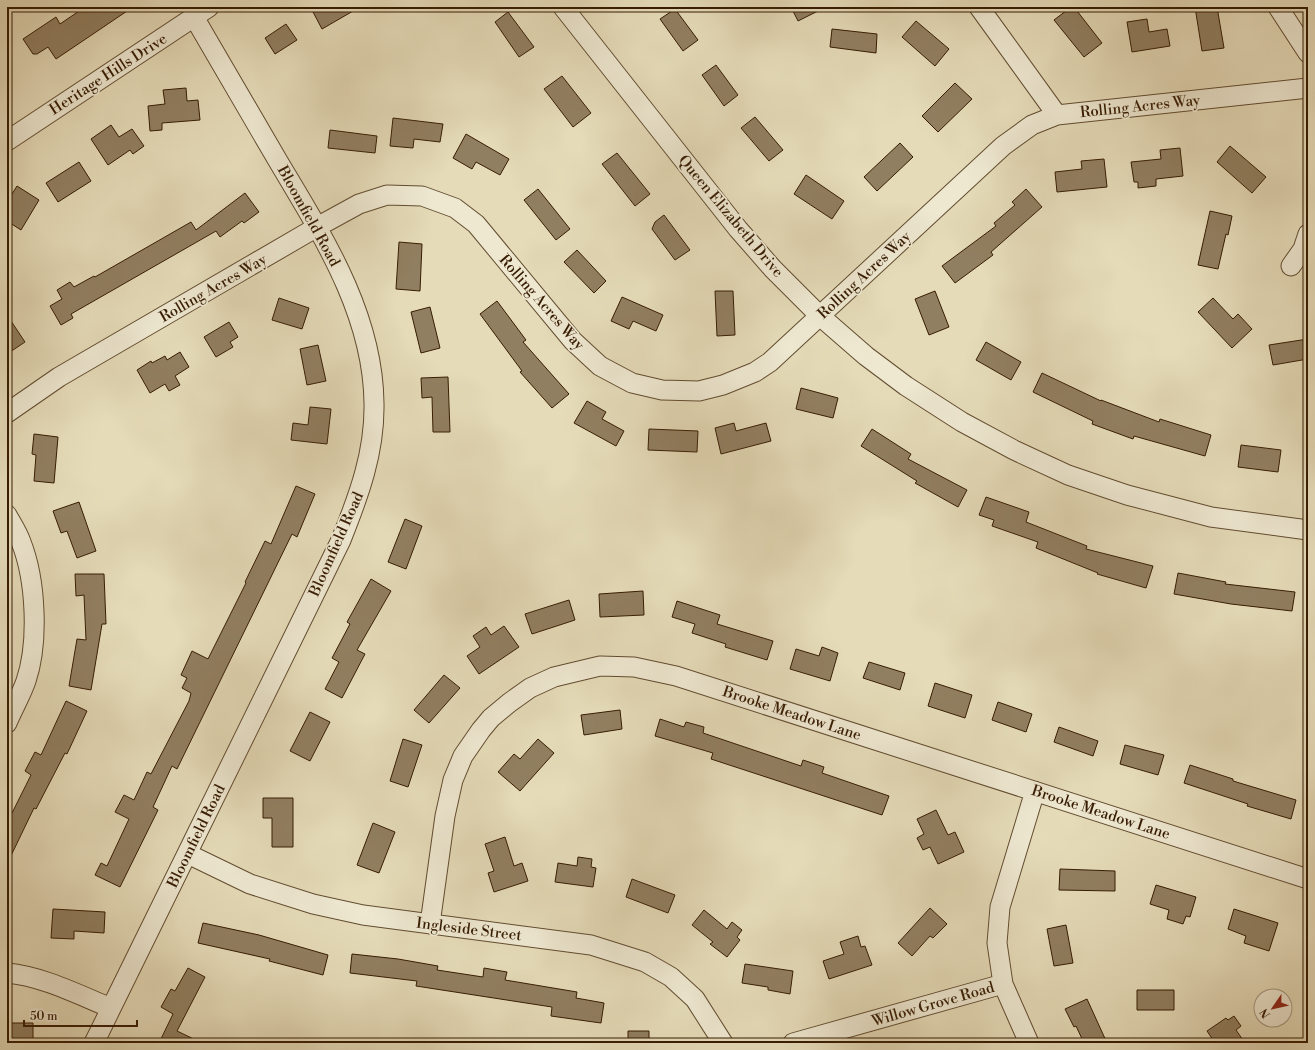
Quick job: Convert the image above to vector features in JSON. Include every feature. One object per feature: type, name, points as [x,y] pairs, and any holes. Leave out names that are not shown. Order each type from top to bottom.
[{"type":"street","name":"Heritage Hills Drive","points":[[7,140],[209,7]]},
{"type":"street","name":"Queen Elizabeth Drive","points":[[563,7],[738,229],[773,269],[820,316],[866,356],[919,394],[962,422],[1014,450],[1068,475],[1127,495],[1211,517],[1308,530]]},
{"type":"street","points":[[979,7],[1057,115]]},
{"type":"street","points":[[1278,7],[1308,53]]},
{"type":"street","name":"Bloomfield Road","points":[[94,1043],[341,540],[359,494],[370,454],[373,426],[374,403],[369,358],[359,319],[343,276],[317,227],[194,17]]},
{"type":"street","name":"Rolling Acres Way","points":[[7,413],[59,377],[317,227],[359,204],[386,195],[422,196],[455,208],[476,224],[573,341],[600,366],[632,383],[662,390],[699,391],[723,385],[755,372],[770,362],[1003,146],[1032,124],[1057,115],[1308,88]]},
{"type":"street","points":[[1291,266],[1303,250],[1308,234]]},
{"type":"street","points":[[7,515],[21,542],[32,582],[35,621],[31,658],[26,681],[7,723]]},
{"type":"street","name":"Brooke Meadow Lane","points":[[430,924],[445,816],[453,780],[464,756],[481,730],[491,718],[530,688],[554,677],[600,666],[634,667],[676,676],[1308,879]]},
{"type":"street","points":[[1028,1043],[1003,984],[997,943],[1000,907],[1035,791]]},
{"type":"street","name":"Ingleside Street","points":[[188,854],[250,884],[313,904],[363,915],[591,945],[645,962],[672,977],[695,999],[723,1043]]},
{"type":"street","points":[[7,973],[21,974],[49,983],[111,1008]]},
{"type":"street","name":"Willow Grove Road","points":[[793,1043],[1003,984]]},
{"type":"building","points":[[85,7],[133,7],[56,59],[48,47],[37,54],[33,54],[23,39],[56,17],[60,24]]},
{"type":"building","points":[[322,7],[360,7],[322,29],[313,12]]},
{"type":"building","points":[[791,7],[826,7],[798,21]]},
{"type":"building","points":[[1071,7],[1074,7],[1102,43],[1084,57],[1054,20]]},
{"type":"building","points":[[1195,7],[1217,7],[1224,48],[1202,51]]},
{"type":"building","points":[[675,9],[698,40],[683,51],[660,19]]},
{"type":"building","points":[[508,12],[534,47],[519,57],[495,22]]},
{"type":"building","points":[[1147,19],[1149,32],[1167,29],[1170,46],[1132,52],[1127,22]]},
{"type":"building","points":[[916,21],[949,49],[935,66],[902,37]]},
{"type":"building","points":[[286,24],[297,40],[275,54],[265,38]]},
{"type":"building","points":[[832,29],[877,34],[876,53],[830,47]]},
{"type":"building","points":[[716,65],[738,95],[724,106],[702,75]]},
{"type":"building","points":[[562,76],[591,113],[573,127],[544,89]]},
{"type":"building","points":[[955,83],[972,99],[938,132],[922,116]]},
{"type":"building","points":[[186,88],[187,101],[198,100],[200,120],[162,123],[162,130],[150,131],[148,106],[165,104],[163,90]]},
{"type":"building","points":[[755,117],[783,150],[769,161],[741,128]]},
{"type":"building","points":[[393,118],[443,124],[440,142],[414,139],[413,148],[390,146]]},
{"type":"building","points":[[111,125],[119,137],[132,129],[144,146],[133,154],[130,150],[108,165],[91,139]]},
{"type":"building","points":[[330,130],[377,136],[375,153],[328,148]]},
{"type":"building","points":[[466,134],[509,159],[500,175],[476,162],[472,169],[453,158]]},
{"type":"building","points":[[900,143],[913,157],[877,191],[864,177]]},
{"type":"building","points":[[1230,146],[1266,177],[1252,193],[1217,162]]},
{"type":"building","points":[[1180,148],[1183,176],[1156,179],[1156,186],[1138,188],[1138,182],[1134,182],[1131,162],[1161,159],[1160,150]]},
{"type":"building","points":[[617,153],[650,194],[635,206],[602,164]]},
{"type":"building","points":[[1104,159],[1107,187],[1057,192],[1055,172],[1082,169],[1081,161]]},
{"type":"building","points":[[79,162],[91,181],[58,202],[46,183]]},
{"type":"building","points":[[806,175],[844,201],[832,219],[794,194]]},
{"type":"building","points":[[17,186],[39,200],[21,230],[7,221],[7,202]]},
{"type":"building","points":[[538,189],[570,229],[556,240],[524,200]]},
{"type":"building","points":[[1026,189],[1042,207],[991,252],[993,255],[955,283],[942,266],[996,226],[994,223],[1015,205],[1012,202]]},
{"type":"building","points":[[245,193],[259,212],[244,223],[242,221],[220,237],[216,231],[71,314],[73,318],[61,325],[50,306],[62,299],[57,290],[70,282],[74,287],[94,276],[95,277],[191,222],[196,230]]},
{"type":"building","points":[[1210,211],[1232,216],[1228,235],[1226,234],[1218,269],[1198,265]]},
{"type":"building","points":[[664,215],[690,250],[675,260],[652,229],[655,222]]},
{"type":"building","points":[[399,242],[422,244],[420,291],[396,289]]},
{"type":"building","points":[[577,250],[606,281],[594,293],[564,262]]},
{"type":"building","points":[[715,291],[733,291],[735,335],[717,336]]},
{"type":"building","points":[[935,291],[949,327],[929,335],[915,299]]},
{"type":"building","points":[[622,297],[663,315],[656,331],[633,321],[629,329],[611,321]]},
{"type":"building","points":[[279,298],[309,308],[302,329],[272,320]]},
{"type":"building","points":[[1213,298],[1233,319],[1238,314],[1252,329],[1232,348],[1198,312]]},
{"type":"building","points":[[497,301],[526,340],[523,342],[569,394],[552,408],[520,372],[522,371],[480,314]]},
{"type":"building","points":[[430,307],[440,348],[421,353],[411,312]]},
{"type":"building","points":[[7,315],[25,342],[7,354]]},
{"type":"building","points":[[229,322],[238,337],[230,342],[233,347],[216,357],[204,337]]},
{"type":"building","points":[[1308,339],[1308,359],[1273,365],[1269,345]]},
{"type":"building","points":[[986,342],[1021,362],[1011,380],[976,360]]},
{"type":"building","points":[[318,345],[326,381],[307,385],[300,349]]},
{"type":"building","points":[[180,352],[189,367],[175,376],[180,385],[169,391],[165,384],[150,393],[137,370],[151,361],[152,363],[165,356],[167,360]]},
{"type":"building","points":[[1042,373],[1101,401],[1159,422],[1160,419],[1211,435],[1205,456],[1134,436],[1133,439],[1092,424],[1093,421],[1033,392]]},
{"type":"building","points":[[448,377],[450,432],[433,432],[432,397],[422,398],[421,378]]},
{"type":"building","points":[[801,388],[838,398],[833,418],[796,409]]},
{"type":"building","points":[[587,401],[606,412],[602,419],[624,431],[616,446],[574,423]]},
{"type":"building","points":[[310,407],[331,409],[327,444],[291,440],[293,423],[308,425]]},
{"type":"building","points":[[734,423],[736,431],[766,423],[771,441],[721,454],[715,428]]},
{"type":"building","points":[[649,429],[698,431],[697,452],[648,450]]},
{"type":"building","points":[[872,429],[911,454],[908,459],[967,490],[958,507],[915,483],[917,481],[861,446]]},
{"type":"building","points":[[34,434],[58,437],[54,483],[34,481],[36,455],[32,454]]},
{"type":"building","points":[[1241,445],[1281,450],[1278,472],[1238,467]]},
{"type":"building","points":[[296,486],[315,494],[297,537],[292,534],[177,769],[172,766],[153,807],[158,810],[120,887],[95,875],[101,863],[107,866],[129,819],[115,812],[124,795],[134,800],[147,772],[151,774],[189,701],[191,693],[182,688],[187,678],[181,675],[192,651],[208,659],[265,541],[271,544]]},
{"type":"building","points":[[986,497],[1029,512],[1026,522],[1087,546],[1086,549],[1153,566],[1146,588],[1097,574],[1098,573],[1036,548],[1038,542],[992,526],[994,520],[979,515]]},
{"type":"building","points":[[79,502],[96,551],[77,558],[67,531],[61,533],[53,511]]},
{"type":"building","points":[[405,519],[422,526],[406,569],[388,562]]},
{"type":"building","points":[[1178,573],[1226,582],[1225,584],[1295,592],[1292,611],[1231,604],[1174,594]]},
{"type":"building","points":[[75,574],[104,574],[106,624],[102,624],[91,690],[69,686],[77,639],[86,640],[84,595],[76,596]]},
{"type":"building","points":[[371,579],[391,591],[357,650],[365,654],[342,698],[325,689],[339,662],[332,658],[350,624],[347,622]]},
{"type":"building","points":[[643,591],[644,615],[600,617],[599,594]]},
{"type":"building","points":[[569,600],[575,620],[532,634],[525,614]]},
{"type":"building","points":[[677,601],[720,615],[717,624],[773,641],[767,660],[725,647],[726,644],[692,633],[695,624],[672,617]]},
{"type":"building","points":[[504,626],[519,647],[479,674],[467,656],[480,647],[473,636],[486,627],[491,635]]},
{"type":"building","points":[[822,647],[838,653],[830,681],[790,669],[796,649],[819,656]]},
{"type":"building","points":[[869,662],[905,673],[900,690],[863,678]]},
{"type":"building","points":[[444,675],[460,688],[429,723],[414,710]]},
{"type":"building","points":[[935,683],[972,695],[965,718],[928,706]]},
{"type":"building","points":[[66,701],[87,711],[67,754],[65,753],[36,809],[34,808],[7,864],[7,810],[12,813],[31,775],[25,771],[35,752],[41,755]]},
{"type":"building","points":[[998,702],[1032,714],[1026,732],[992,720]]},
{"type":"building","points":[[620,710],[622,729],[584,735],[581,715]]},
{"type":"building","points":[[310,712],[330,722],[310,761],[290,751]]},
{"type":"building","points":[[660,719],[684,727],[686,722],[704,727],[703,733],[801,766],[803,760],[824,767],[822,773],[889,796],[882,815],[711,759],[713,753],[655,736]]},
{"type":"building","points":[[1059,727],[1098,741],[1093,756],[1054,742]]},
{"type":"building","points":[[403,739],[422,745],[408,787],[390,781]]},
{"type":"building","points":[[538,739],[554,753],[520,791],[498,772],[514,754],[520,759]]},
{"type":"building","points":[[1125,745],[1164,755],[1158,775],[1120,764]]},
{"type":"building","points":[[1190,765],[1233,779],[1233,781],[1296,800],[1291,819],[1247,806],[1248,804],[1184,783]]},
{"type":"building","points":[[263,798],[293,798],[293,847],[272,847],[272,818],[263,818]]},
{"type":"building","points":[[936,810],[948,835],[955,832],[964,852],[938,864],[930,847],[923,850],[917,838],[924,834],[917,819]]},
{"type":"building","points":[[373,823],[395,832],[379,873],[357,865]]},
{"type":"building","points":[[505,837],[514,866],[522,863],[528,881],[494,892],[488,873],[494,871],[485,844]]},
{"type":"building","points":[[578,857],[592,859],[591,867],[596,868],[593,887],[555,882],[558,863],[577,866]]},
{"type":"building","points":[[1060,869],[1115,871],[1115,891],[1059,890]]},
{"type":"building","points":[[632,879],[675,895],[668,913],[626,897]]},
{"type":"building","points":[[1156,885],[1196,897],[1190,917],[1186,916],[1183,924],[1167,919],[1169,910],[1150,904]]},
{"type":"building","points":[[930,908],[947,924],[933,938],[930,936],[912,956],[898,943]]},
{"type":"building","points":[[53,909],[105,912],[104,933],[74,931],[74,939],[51,938]]},
{"type":"building","points":[[1234,909],[1278,923],[1269,951],[1244,943],[1246,936],[1228,929]]},
{"type":"building","points":[[704,910],[727,929],[732,922],[742,930],[737,937],[740,940],[727,957],[710,944],[713,942],[692,925]]},
{"type":"building","points":[[203,923],[259,935],[328,955],[323,975],[269,961],[270,959],[198,943]]},
{"type":"building","points":[[1066,925],[1073,963],[1054,966],[1047,929]]},
{"type":"building","points":[[858,936],[861,947],[865,946],[872,965],[829,979],[823,961],[844,954],[840,942]]},
{"type":"building","points":[[352,954],[398,959],[438,966],[437,970],[483,977],[484,968],[507,972],[505,980],[577,992],[576,998],[604,1003],[601,1023],[551,1016],[552,1007],[416,986],[417,981],[350,973]]},
{"type":"building","points":[[745,964],[793,971],[790,994],[768,990],[768,987],[742,983]]},
{"type":"building","points":[[188,968],[205,977],[177,1031],[202,1043],[159,1043],[173,1014],[161,1007],[171,989],[175,991]]},
{"type":"building","points":[[1137,990],[1174,990],[1174,1010],[1137,1010]]},
{"type":"building","points":[[1087,999],[1107,1043],[1084,1043],[1076,1026],[1074,1027],[1065,1009]]},
{"type":"building","points":[[1234,1016],[1241,1026],[1236,1030],[1245,1043],[1215,1043],[1207,1031],[1226,1018],[1228,1020]]},
{"type":"building","points":[[8,1023],[33,1023],[33,1043],[8,1043]]},
{"type":"building","points":[[628,1031],[649,1031],[649,1043],[628,1043]]}]
